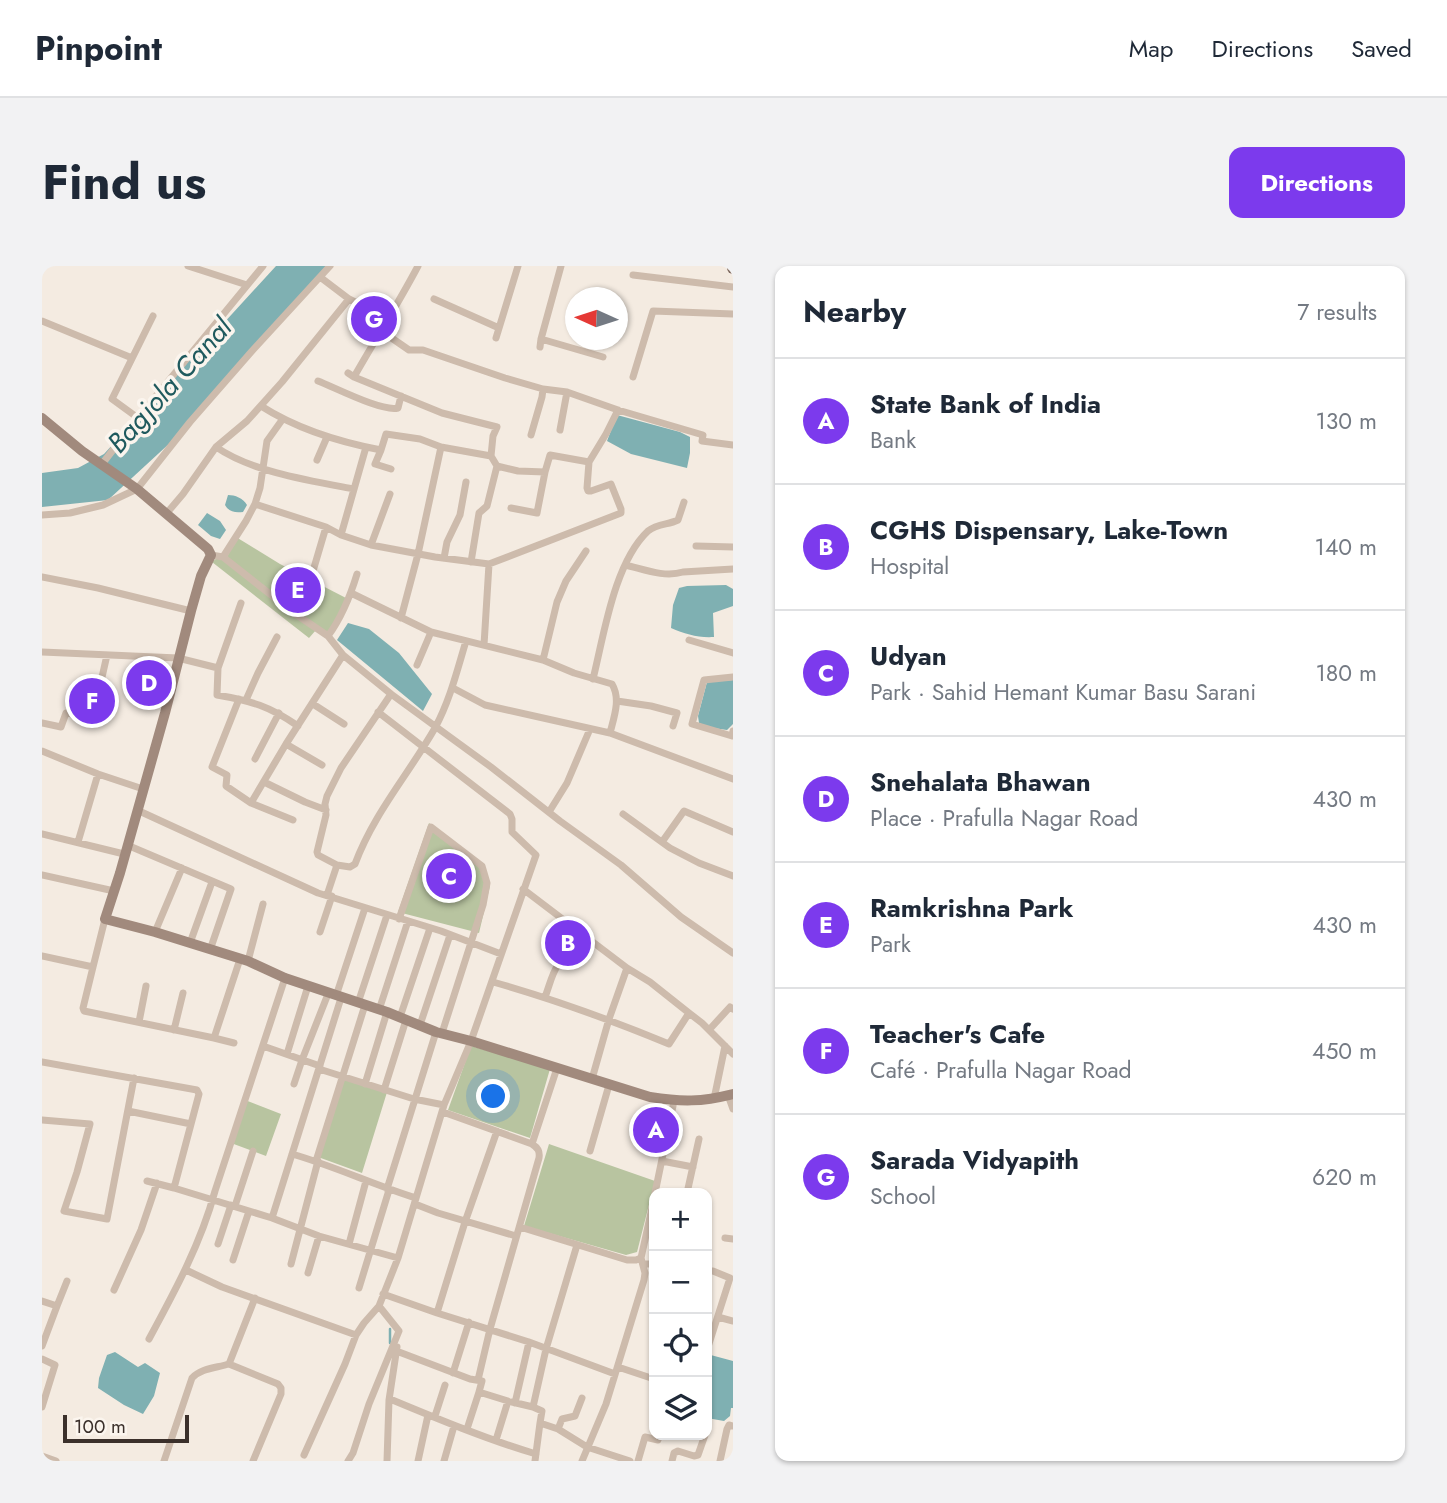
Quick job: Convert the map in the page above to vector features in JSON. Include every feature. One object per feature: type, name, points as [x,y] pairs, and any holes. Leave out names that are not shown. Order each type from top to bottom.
[{"type":"street","points":[[188,266],[247,285]]},
{"type":"street","points":[[102,464],[263,266]]},
{"type":"street","points":[[42,515],[70,513],[103,505],[137,489],[190,422],[330,266]]},
{"type":"street","points":[[418,266],[389,319],[351,375],[442,413],[497,427],[491,456],[497,466],[487,506],[479,513],[471,562]]},
{"type":"street","points":[[496,338],[518,266]]},
{"type":"street","points":[[561,266],[540,343],[603,357]]},
{"type":"street","points":[[633,275],[733,287]]},
{"type":"street","points":[[320,277],[349,299],[389,319]]},
{"type":"street","points":[[166,514],[216,447],[261,406],[349,299]]},
{"type":"street","points":[[434,299],[499,328]]},
{"type":"street","points":[[634,377],[653,311],[733,314]]},
{"type":"street","points":[[138,418],[112,399],[153,316]]},
{"type":"street","points":[[42,321],[132,358]]},
{"type":"street","points":[[380,330],[409,349],[423,350],[543,388],[567,392],[703,435],[702,441],[733,445]]},
{"type":"street","points":[[318,381],[394,410],[398,408],[401,396]]},
{"type":"street","points":[[531,435],[543,388]]},
{"type":"street","points":[[560,430],[567,392]]},
{"type":"street","points":[[261,406],[282,420],[327,437],[381,450]]},
{"type":"street","points":[[255,504],[371,545],[489,564],[621,513],[611,484],[588,491],[589,462],[618,410]]},
{"type":"street","points":[[42,418],[137,489],[217,556],[328,636],[343,655],[391,694],[621,865],[681,917],[733,953]]},
{"type":"street","points":[[234,1043],[83,1010],[105,919],[165,713],[201,576],[246,521],[255,504],[267,441],[282,420]]},
{"type":"street","points":[[391,469],[375,464],[386,434],[491,456]]},
{"type":"street","points":[[317,460],[327,437]]},
{"type":"street","points":[[216,447],[229,456],[263,469],[354,489]]},
{"type":"street","points":[[341,535],[366,447]]},
{"type":"street","points":[[401,618],[442,447]]},
{"type":"street","points":[[511,508],[537,513],[550,455],[589,462]]},
{"type":"street","points":[[497,466],[518,471],[545,472]]},
{"type":"street","points":[[444,558],[447,542],[460,515],[466,482]]},
{"type":"street","points":[[371,545],[390,494]]},
{"type":"street","points":[[593,678],[606,621],[625,565],[647,533],[660,524],[678,520],[684,502]]},
{"type":"street","points":[[294,613],[313,571],[326,527]]},
{"type":"street","points":[[696,546],[733,547]]},
{"type":"street","points":[[543,660],[557,602],[566,581],[586,551]]},
{"type":"street","points":[[484,645],[489,564]]},
{"type":"street","points":[[625,565],[677,574],[733,569]]},
{"type":"street","points":[[328,636],[339,621],[357,574]]},
{"type":"street","points":[[42,577],[191,611]]},
{"type":"street","points":[[351,593],[432,632],[543,660],[612,684],[617,701],[610,733]]},
{"type":"street","points":[[241,603],[218,668],[218,695],[243,699],[279,713],[299,726]]},
{"type":"street","points":[[417,665],[432,632]]},
{"type":"street","points":[[277,637],[243,699],[212,768],[227,775],[226,786],[251,803],[293,820]]},
{"type":"street","points":[[689,640],[733,653]]},
{"type":"street","points":[[391,694],[341,768],[325,800],[326,810],[317,852],[337,865],[355,864],[370,828],[424,747],[453,688],[466,641]]},
{"type":"street","points":[[42,652],[178,659],[218,668]]},
{"type":"street","points":[[42,723],[61,727],[65,713],[88,719],[93,717],[107,655]]},
{"type":"street","points":[[251,803],[343,655]]},
{"type":"street","points":[[733,677],[704,680],[692,724],[732,736],[733,731]]},
{"type":"street","points":[[453,688],[485,705],[610,733],[733,779]]},
{"type":"street","points":[[617,701],[677,713],[673,726]]},
{"type":"street","points":[[313,704],[344,724]]},
{"type":"street","points":[[304,1455],[356,1335],[379,1306],[398,1258],[444,1108],[493,982],[536,855],[512,832],[510,814],[379,712]]},
{"type":"street","points":[[255,759],[279,713]]},
{"type":"street","points":[[549,812],[567,783],[590,729]]},
{"type":"street","points":[[286,744],[322,765]]},
{"type":"street","points":[[42,751],[143,789]]},
{"type":"street","points":[[78,842],[98,774]]},
{"type":"street","points":[[264,782],[326,810]]},
{"type":"street","points":[[137,810],[318,893],[430,928],[501,954]]},
{"type":"street","points":[[662,842],[684,811],[733,832]]},
{"type":"street","points":[[623,814],[670,848],[733,876]]},
{"type":"street","points":[[359,1288],[414,1099],[483,905],[487,883],[482,866],[431,827],[399,919]]},
{"type":"street","points":[[42,834],[125,849],[182,868],[231,889],[210,950]]},
{"type":"street","points":[[320,932],[337,865]]},
{"type":"street","points":[[155,932],[182,868]]},
{"type":"street","points":[[42,875],[114,891]]},
{"type":"street","points":[[190,943],[212,882]]},
{"type":"street","points":[[523,889],[627,968],[650,982],[709,1030],[733,1054]]},
{"type":"street","points":[[214,1038],[263,904]]},
{"type":"street","points":[[272,1218],[320,1068],[335,996],[365,908]]},
{"type":"street","points":[[290,1264],[387,915]]},
{"type":"street","points":[[105,919],[244,960],[285,978],[439,1032],[609,1085],[674,1101],[702,1101],[731,1095],[733,1109]]},
{"type":"street","points":[[365,1084],[408,921]]},
{"type":"street","points":[[384,1090],[430,928]]},
{"type":"street","points":[[545,997],[559,964],[574,953],[583,934]]},
{"type":"street","points":[[419,1025],[450,935]]},
{"type":"street","points":[[42,956],[93,967]]},
{"type":"street","points":[[592,1079],[627,968]]},
{"type":"street","points":[[149,1339],[186,1270],[208,1215],[285,978]]},
{"type":"street","points":[[493,982],[609,1019],[670,1044],[689,1013]]},
{"type":"street","points":[[139,1022],[146,986]]},
{"type":"street","points":[[287,1054],[308,986]]},
{"type":"street","points":[[174,1030],[183,993]]},
{"type":"street","points":[[294,1084],[302,1060],[335,996]]},
{"type":"street","points":[[709,1030],[730,1007],[733,1009]]},
{"type":"street","points":[[263,1046],[365,1084],[444,1108],[532,1144],[538,1149],[539,1158],[489,1329],[478,1380]]},
{"type":"street","points":[[714,1099],[725,1046]]},
{"type":"street","points":[[42,1062],[197,1090],[200,1094],[174,1188]]},
{"type":"street","points":[[532,1144],[557,1068]]},
{"type":"street","points":[[42,1120],[90,1124],[78,1172],[64,1210],[107,1219],[134,1078]]},
{"type":"street","points":[[590,1151],[609,1085]]},
{"type":"street","points":[[656,1188],[674,1101]]},
{"type":"street","points":[[128,1111],[191,1124]]},
{"type":"street","points":[[437,1313],[497,1131]]},
{"type":"street","points":[[688,1188],[699,1139]]},
{"type":"street","points":[[218,1244],[253,1151]]},
{"type":"street","points":[[292,1154],[317,1161],[438,1213],[516,1236]]},
{"type":"street","points":[[662,1161],[693,1167]]},
{"type":"street","points":[[147,1181],[213,1199],[319,1236],[398,1258]]},
{"type":"street","points":[[349,1244],[366,1181]]},
{"type":"street","points":[[114,1290],[141,1230],[157,1183]]},
{"type":"street","points":[[233,1260],[249,1211]]},
{"type":"street","points":[[520,1227],[627,1260],[649,1263]]},
{"type":"street","points":[[582,1461],[606,1404],[645,1280],[642,1261],[649,1227]]},
{"type":"street","points":[[308,1273],[319,1236]]},
{"type":"street","points":[[533,1407],[577,1245]]},
{"type":"street","points":[[186,1270],[222,1287],[356,1335]]},
{"type":"street","points":[[712,1271],[730,1278],[712,1335]]},
{"type":"street","points":[[42,1346],[67,1281]]},
{"type":"street","points":[[383,1294],[547,1349],[649,1378]]},
{"type":"street","points":[[229,1364],[255,1298]]},
{"type":"street","points":[[42,1301],[57,1306]]},
{"type":"street","points":[[379,1306],[399,1331],[390,1399],[387,1461]]},
{"type":"street","points":[[718,1317],[733,1321]]},
{"type":"street","points":[[453,1373],[468,1322]]},
{"type":"street","points":[[348,1461],[388,1359],[396,1350],[399,1331]]},
{"type":"street","points":[[496,1440],[529,1342]]},
{"type":"street","points":[[396,1350],[453,1373],[482,1381],[467,1429]]},
{"type":"street","points":[[42,1359],[55,1365],[42,1406]]},
{"type":"street","points":[[164,1461],[192,1378],[202,1370],[229,1364],[278,1384],[281,1388],[281,1394],[253,1461]]},
{"type":"street","points":[[418,1461],[431,1415],[445,1385]]},
{"type":"street","points":[[390,1399],[535,1458],[542,1411],[479,1392]]},
{"type":"street","points":[[558,1429],[562,1419],[575,1416],[582,1398]]},
{"type":"street","points":[[540,1423],[558,1429],[587,1447],[620,1460],[630,1461]]},
{"type":"street","points":[[454,1426],[444,1459],[456,1461]]},
{"type":"street","points":[[720,1461],[726,1432],[729,1426],[733,1426]]},
{"type":"street","points":[[638,1461],[645,1437],[649,1438]]},
{"type":"street","points":[[671,1461],[677,1451],[698,1455],[703,1440]]},
{"type":"street","points":[[42,1456],[56,1461]]},
{"type":"green space","points":[[236,537],[280,564],[346,598],[328,636],[316,630],[309,638],[212,562],[217,558],[227,557]]},
{"type":"green space","points":[[429,823],[484,866],[490,886],[479,933],[398,912]]},
{"type":"green space","points":[[471,1046],[550,1069],[530,1138],[448,1110]]},
{"type":"green space","points":[[343,1076],[388,1089],[362,1173],[318,1157]]},
{"type":"green space","points":[[245,1100],[281,1114],[266,1156],[231,1143]]},
{"type":"green space","points":[[549,1144],[655,1181],[653,1188],[649,1188],[649,1205],[637,1252],[626,1255],[524,1226]]},
{"type":"water","name":"Bagjola Canal","points":[[276,266],[331,266],[171,442],[108,500],[42,507],[42,473],[78,468],[104,454]]},
{"type":"water","points":[[617,415],[690,437],[687,468],[631,454],[607,441]]},
{"type":"water","points":[[228,495],[239,497],[247,505],[243,512],[232,512],[225,505]]},
{"type":"water","points":[[207,513],[220,521],[226,530],[220,539],[211,536],[198,525]]},
{"type":"water","points":[[726,585],[733,589],[733,606],[713,613],[714,637],[692,635],[671,628],[673,605],[679,588]]},
{"type":"water","points":[[348,623],[369,629],[399,653],[432,694],[423,711],[337,640]]},
{"type":"water","points":[[733,680],[733,724],[727,730],[706,727],[699,723],[698,716],[707,682]]},
{"type":"water","points":[[115,1352],[138,1367],[145,1363],[160,1373],[154,1396],[143,1414],[98,1388],[107,1355]]},
{"type":"water","points":[[712,1355],[733,1361],[733,1408],[724,1421],[712,1419]]},
{"type":"waterway","points":[[390,1329],[390,1343]]},
{"type":"place","name":"Sarada Vidyapith","points":[[374,319]]},
{"type":"place","name":"Ramkrishna Park","points":[[298,590]]},
{"type":"place","name":"Snehalata Bhawan","points":[[149,683]]},
{"type":"place","name":"Teacher's Cafe","points":[[92,701]]},
{"type":"place","name":"Udyan","points":[[449,876]]},
{"type":"place","name":"CGHS Dispensary, Lake-Town","points":[[568,943]]},
{"type":"place","name":"State Bank of India","points":[[656,1130]]}]
